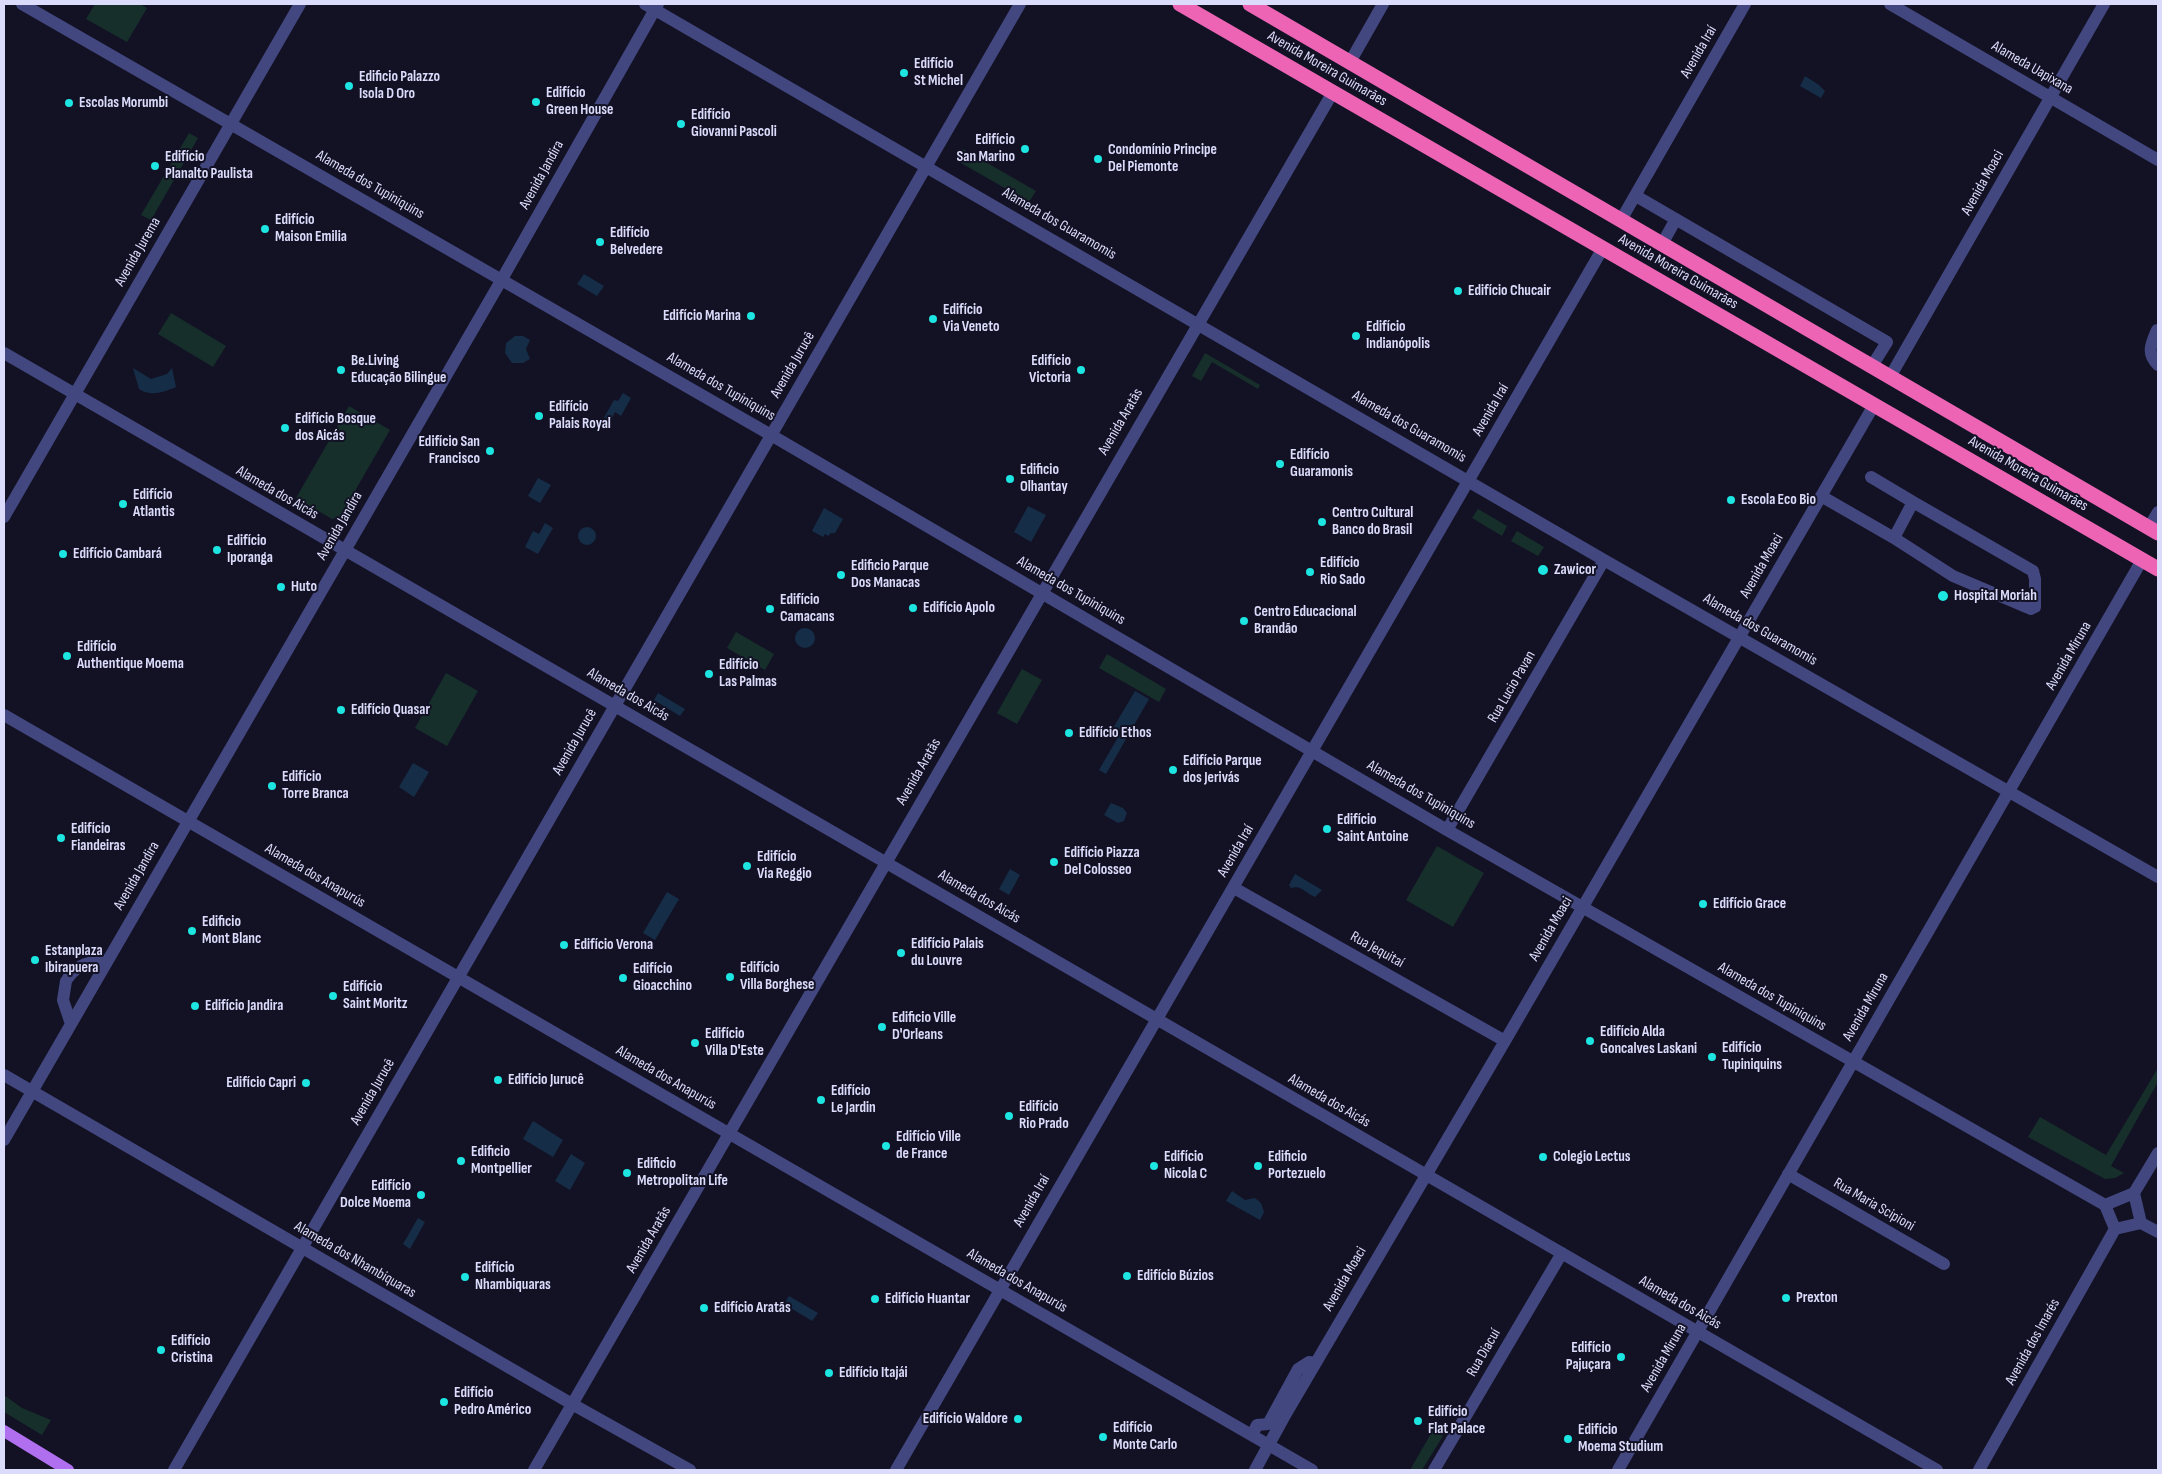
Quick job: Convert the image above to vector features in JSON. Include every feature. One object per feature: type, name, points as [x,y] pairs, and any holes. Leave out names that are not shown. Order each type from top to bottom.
[{"type":"highway","name":"Avenida Moreira Guimarães","points":[[1180,4],[2158,569]]},
{"type":"highway","name":"Avenida Moreira Guimarães","points":[[1250,4],[2154,530]]},
{"type":"main road","points":[[4,1432],[68,1470]]},
{"type":"street","name":"Alameda dos Tupiniquins","points":[[22,4],[1042,592],[1447,830],[2105,1205]]},
{"type":"street","name":"Avenida Jurema","points":[[4,516],[300,4]]},
{"type":"street","name":"Avenida Jurucê","points":[[174,1470],[1020,4]]},
{"type":"street","points":[[1350,62],[1384,4]]},
{"type":"street","name":"Avenida Iraí","points":[[1621,220],[1745,4]]},
{"type":"street","name":"Alameda Uapixana","points":[[1890,4],[2158,160]]},
{"type":"street","name":"Avenida Moaci","points":[[1890,377],[2104,4]]},
{"type":"street","name":"Alameda dos Guaramomis","points":[[653,6],[1604,560],[2158,877]]},
{"type":"street","name":"Avenida Jandira","points":[[4,1140],[502,279],[653,6]]},
{"type":"street","name":"Avenida Aratãs","points":[[534,1470],[1333,92]]},
{"type":"street","points":[[1636,196],[1904,353]]},
{"type":"street","points":[[1662,244],[1676,219]]},
{"type":"street","name":"Avenida Iraí","points":[[896,1470],[1603,248]]},
{"type":"street","points":[[2157,330],[2150,347],[2151,356],[2158,365]]},
{"type":"street","points":[[1872,366],[1887,342]]},
{"type":"street","name":"Alameda dos Aicás","points":[[4,353],[1936,1470]]},
{"type":"street","name":"Avenida Moaci","points":[[1255,1470],[1267,1445],[1424,1175],[1505,1041],[1874,405]]},
{"type":"street","points":[[1821,496],[1894,538],[1953,576],[2023,606],[2032,609],[2035,607],[2036,579],[2033,571],[1872,477]]},
{"type":"street","points":[[1894,538],[1913,502]]},
{"type":"street","points":[[2154,530],[2158,512]]},
{"type":"street","name":"Rua Lucio Pavan","points":[[1447,830],[1604,560]]},
{"type":"street","name":"Avenida Miruna","points":[[1618,1470],[2142,560]]},
{"type":"street","name":"Alameda dos Anapurús","points":[[4,715],[1312,1470]]},
{"type":"street","name":"Rua Jequitaí","points":[[1234,888],[1505,1041]]},
{"type":"street","points":[[70,1024],[63,1000],[67,979],[77,967],[86,963],[107,960]]},
{"type":"street","name":"Alameda dos Nhambiquaras","points":[[4,1076],[572,1404],[690,1470]]},
{"type":"street","points":[[2158,1153],[2134,1193],[2105,1205],[2114,1229],[2141,1222],[2158,1232]]},
{"type":"street","name":"Rua Maria Scipioni","points":[[1788,1174],[1944,1264]]},
{"type":"street","points":[[2134,1193],[2141,1222]]},
{"type":"street","name":"Avenida dos Imarés","points":[[1979,1470],[2114,1229]]},
{"type":"street","name":"Rua Diacuí","points":[[1434,1470],[1562,1253]]},
{"type":"street","points":[[1252,1435],[1256,1426],[1268,1424],[1298,1369],[1309,1362],[1315,1363]]},
{"type":"green space","points":[[95,4],[140,4],[147,8],[127,42],[86,19]]},
{"type":"green space","points":[[189,133],[198,138],[151,220],[141,215]]},
{"type":"green space","points":[[963,149],[1036,191],[1029,202],[961,163],[959,157]]},
{"type":"green space","points":[[171,313],[226,346],[213,367],[158,334]]},
{"type":"green space","points":[[1205,353],[1260,385],[1258,389],[1212,362],[1201,381],[1192,376]]},
{"type":"green space","points":[[349,406],[390,430],[340,517],[332,519],[296,498]]},
{"type":"green space","points":[[1478,509],[1507,526],[1502,536],[1472,518]]},
{"type":"green space","points":[[1517,531],[1544,547],[1538,556],[1511,541]]},
{"type":"green space","points":[[736,632],[774,654],[765,670],[727,648]]},
{"type":"green space","points":[[1107,654],[1166,689],[1159,702],[1099,668]]},
{"type":"green space","points":[[1022,669],[1042,680],[1017,724],[997,713]]},
{"type":"green space","points":[[446,673],[478,691],[447,746],[415,728]]},
{"type":"green space","points":[[1437,846],[1484,873],[1453,927],[1406,900]]},
{"type":"green space","points":[[2158,1068],[2158,1082],[2111,1166],[2124,1173],[2115,1178],[2105,1179],[2028,1137],[2040,1117],[2106,1155]]},
{"type":"green space","points":[[4,1395],[22,1408],[51,1420],[42,1435],[4,1412]]},
{"type":"green space","points":[[1433,1430],[1443,1436],[1422,1470],[1410,1470]]},
{"type":"water","points":[[1805,76],[1825,91],[1821,98],[1800,86]]},
{"type":"water","points":[[584,274],[604,286],[597,296],[577,284]]},
{"type":"water","points":[[515,336],[523,336],[530,340],[526,349],[530,359],[523,363],[512,363],[505,353],[506,343]]},
{"type":"water","points":[[133,368],[151,379],[167,374],[172,368],[176,387],[158,393],[148,393],[139,389]]},
{"type":"water","points":[[623,393],[631,398],[621,416],[615,412],[608,427],[601,423],[614,400],[618,401]]},
{"type":"water","points":[[538,478],[551,485],[540,503],[528,496]]},
{"type":"water","points":[[1028,506],[1046,515],[1031,542],[1014,532]]},
{"type":"water","points":[[824,508],[843,519],[835,533],[831,533],[828,536],[825,534],[823,537],[812,531]]},
{"type":"water","points":[[545,523],[553,528],[538,554],[525,547],[533,531],[539,534]]},
{"type":"water","points":[[583,527],[591,527],[596,532],[594,543],[583,545],[578,540],[578,532]]},
{"type":"water","points":[[801,628],[809,628],[815,634],[815,642],[809,648],[801,648],[795,642],[795,634]]},
{"type":"water","points":[[1135,691],[1149,699],[1106,774],[1099,770],[1117,739],[1109,735]]},
{"type":"water","points":[[658,693],[685,709],[680,716],[654,700]]},
{"type":"water","points":[[413,763],[429,772],[414,797],[399,787]]},
{"type":"water","points":[[1111,803],[1123,808],[1127,813],[1124,821],[1118,823],[1104,815]]},
{"type":"water","points":[[1010,869],[1020,875],[1009,895],[999,889]]},
{"type":"water","points":[[1295,874],[1322,890],[1315,897],[1301,888],[1291,888],[1289,885]]},
{"type":"water","points":[[667,892],[679,899],[655,940],[643,933]]},
{"type":"water","points":[[533,1121],[563,1140],[553,1157],[523,1139]]},
{"type":"water","points":[[571,1154],[585,1163],[570,1190],[555,1181]]},
{"type":"water","points":[[1232,1191],[1245,1200],[1255,1198],[1261,1203],[1264,1212],[1260,1220],[1226,1201]]},
{"type":"water","points":[[418,1218],[425,1222],[410,1249],[403,1244]]},
{"type":"water","points":[[789,1296],[818,1313],[812,1321],[784,1304]]},
{"type":"place","name":"Edifício St Michel","points":[[904,73]]},
{"type":"place","name":"Edificio Palazzo Isola D Oro","points":[[349,86]]},
{"type":"place","name":"Edifício Green House","points":[[536,102]]},
{"type":"place","name":"Escolas Morumbi","points":[[69,103]]},
{"type":"place","name":"Edifício Giovanni Pascoli","points":[[681,124]]},
{"type":"place","name":"Edifício San Marino","points":[[1025,149]]},
{"type":"place","name":"Condomínio Principe Del Piemonte","points":[[1098,159]]},
{"type":"place","name":"Edifício Planalto Paulista","points":[[155,166]]},
{"type":"place","name":"Edifício Maison Emilia","points":[[265,229]]},
{"type":"place","name":"Edifício Belvedere","points":[[600,242]]},
{"type":"place","name":"Edifício Chucair","points":[[1458,291]]},
{"type":"place","name":"Edifício Marina","points":[[751,316]]},
{"type":"place","name":"Edifício Via Veneto","points":[[933,319]]},
{"type":"place","name":"Edifício Indianópolis","points":[[1356,336]]},
{"type":"place","name":"Be.Living Educação Bilingue","points":[[341,370]]},
{"type":"place","name":"Edifício Victoria","points":[[1081,370]]},
{"type":"place","name":"Edifício Palais Royal","points":[[539,416]]},
{"type":"place","name":"Edifício Bosque dos Aicás","points":[[285,428]]},
{"type":"place","name":"Edifício San Francisco","points":[[490,451]]},
{"type":"place","name":"Edifício Guaramonis","points":[[1280,464]]},
{"type":"place","name":"Edificio Olhantay","points":[[1010,479]]},
{"type":"place","name":"Escola Eco Bio","points":[[1731,500]]},
{"type":"place","name":"Edifício Atlantis","points":[[123,504]]},
{"type":"place","name":"Centro Cultural Banco do Brasil","points":[[1322,522]]},
{"type":"place","name":"Edifício Iporanga","points":[[217,550]]},
{"type":"place","name":"Edifício Cambará","points":[[63,554]]},
{"type":"place","name":"Zawicor","points":[[1543,570]]},
{"type":"place","name":"Edifício Rio Sado","points":[[1310,572]]},
{"type":"place","name":"Edificio Parque Dos Manacas","points":[[841,575]]},
{"type":"place","name":"Huto","points":[[281,587]]},
{"type":"place","name":"Hospital Moriah","points":[[1943,596]]},
{"type":"place","name":"Edifício Apolo","points":[[913,608]]},
{"type":"place","name":"Edifício Camacans","points":[[770,609]]},
{"type":"place","name":"Centro Educacional Brandão","points":[[1244,621]]},
{"type":"place","name":"Edifício Authentique Moema","points":[[67,656]]},
{"type":"place","name":"Edifício Las Palmas","points":[[709,674]]},
{"type":"place","name":"Edifício Quasar","points":[[341,710]]},
{"type":"place","name":"Edifício Ethos","points":[[1069,733]]},
{"type":"place","name":"Edifício Parque dos Jerivás","points":[[1173,770]]},
{"type":"place","name":"Edifício Torre Branca","points":[[272,786]]},
{"type":"place","name":"Edifício Saint Antoine","points":[[1327,829]]},
{"type":"place","name":"Edifício Fiandeiras","points":[[61,838]]},
{"type":"place","name":"Edifício Piazza Del Colosseo","points":[[1054,862]]},
{"type":"place","name":"Edifício Via Reggio","points":[[747,866]]},
{"type":"place","name":"Edifício Grace","points":[[1703,904]]},
{"type":"place","name":"Edificio Mont Blanc","points":[[192,931]]},
{"type":"place","name":"Edifício Verona","points":[[564,945]]},
{"type":"place","name":"Edifício Palais du Louvre","points":[[901,953]]},
{"type":"place","name":"Estanplaza Ibirapuera","points":[[35,960]]},
{"type":"place","name":"Edifício Villa Borghese","points":[[730,977]]},
{"type":"place","name":"Edifício Gioacchino","points":[[623,978]]},
{"type":"place","name":"Edifício Saint Moritz","points":[[333,996]]},
{"type":"place","name":"Edifício Jandira","points":[[195,1006]]},
{"type":"place","name":"Edificio Ville D'Orleans","points":[[882,1027]]},
{"type":"place","name":"Edifício Alda Goncalves Laskani","points":[[1590,1041]]},
{"type":"place","name":"Edifício Villa D'Este","points":[[695,1043]]},
{"type":"place","name":"Edifício Tupiniquins","points":[[1712,1057]]},
{"type":"place","name":"Edifício Jurucê","points":[[498,1080]]},
{"type":"place","name":"Edifício Capri","points":[[306,1083]]},
{"type":"place","name":"Edifício Le Jardin","points":[[821,1100]]},
{"type":"place","name":"Edifício Rio Prado","points":[[1009,1116]]},
{"type":"place","name":"Edifício Ville de France","points":[[886,1146]]},
{"type":"place","name":"Colegio Lectus","points":[[1543,1157]]},
{"type":"place","name":"Edificio Montpellier","points":[[461,1161]]},
{"type":"place","name":"Edifício Nicola C","points":[[1154,1166]]},
{"type":"place","name":"Edificio Portezuelo","points":[[1258,1166]]},
{"type":"place","name":"Edificio Metropolitan Life","points":[[627,1173]]},
{"type":"place","name":"Edifício Dolce Moema","points":[[421,1195]]},
{"type":"place","name":"Edifício Búzios","points":[[1127,1276]]},
{"type":"place","name":"Edifício Nhambiquaras","points":[[465,1277]]},
{"type":"place","name":"Prexton","points":[[1786,1298]]},
{"type":"place","name":"Edifício Huantar","points":[[875,1299]]},
{"type":"place","name":"Edifício Aratãs","points":[[704,1308]]},
{"type":"place","name":"Edifício Cristina","points":[[161,1350]]},
{"type":"place","name":"Edifício Pajuçara","points":[[1621,1357]]},
{"type":"place","name":"Edifício Itajái","points":[[829,1373]]},
{"type":"place","name":"Edifício Pedro Américo","points":[[444,1402]]},
{"type":"place","name":"Edifício Waldore","points":[[1018,1419]]},
{"type":"place","name":"Edifício Flat Palace","points":[[1418,1421]]},
{"type":"place","name":"Edifício Monte Carlo","points":[[1103,1437]]},
{"type":"place","name":"Edifício Moema Studium","points":[[1568,1439]]}]
